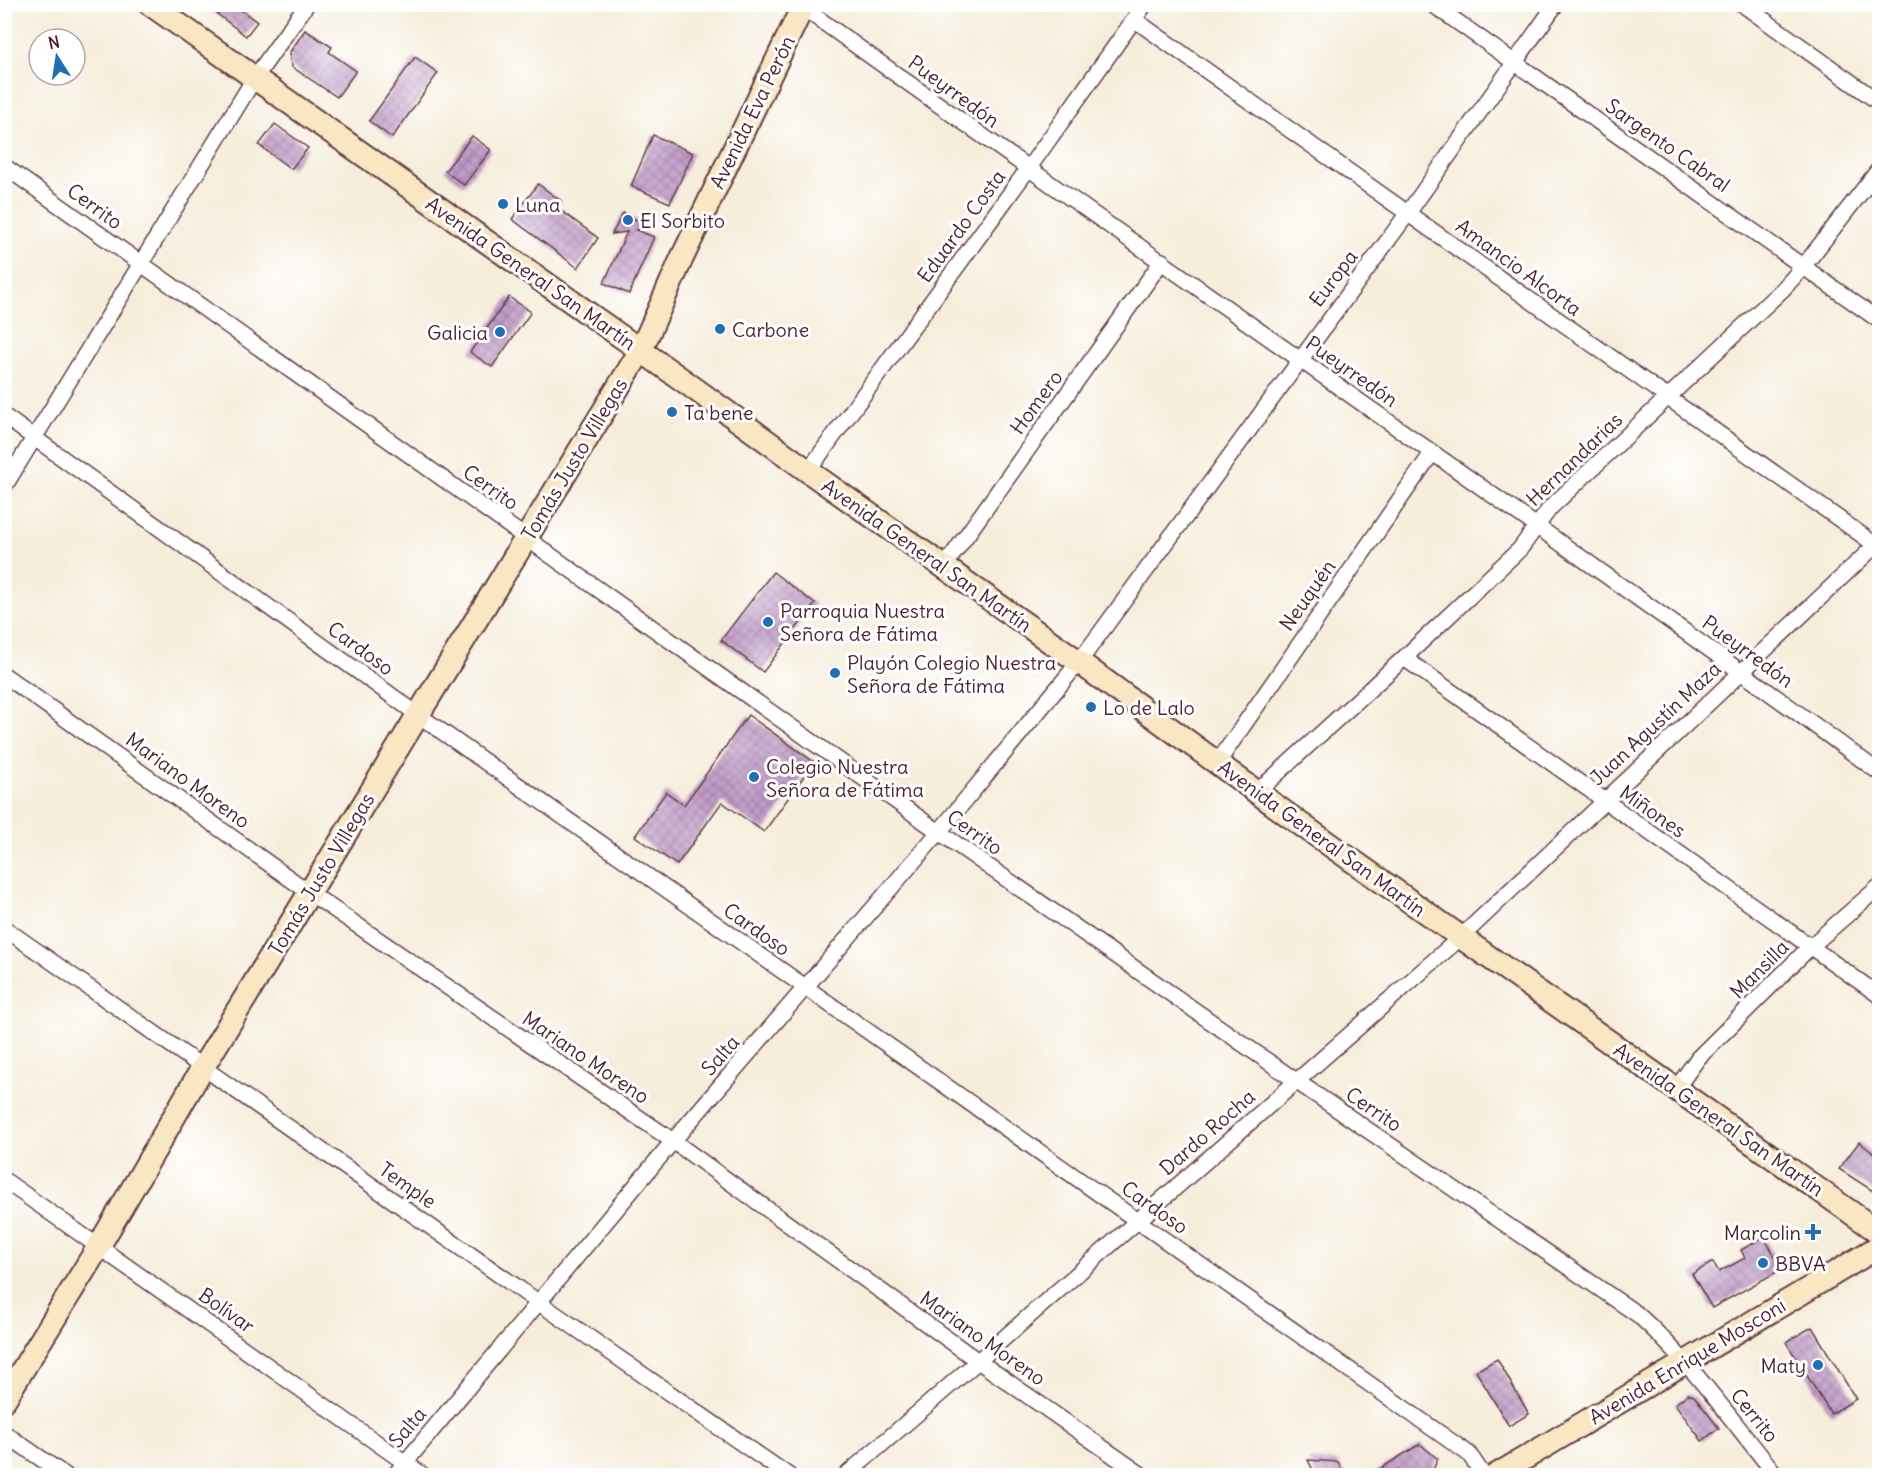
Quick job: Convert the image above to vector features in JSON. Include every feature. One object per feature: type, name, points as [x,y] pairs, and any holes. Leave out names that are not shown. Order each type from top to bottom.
[{"type":"main road","name":"Avenida General San Martín","points":[[150,4],[641,350],[1461,938],[1880,1233]]},
{"type":"main road","name":"Avenida Eva Perón","points":[[641,350],[682,258],[802,6]]},
{"type":"main road","name":"Tomás Justo Villegas","points":[[4,1400],[99,1246],[203,1067],[417,714],[641,350]]},
{"type":"main road","name":"Avenida Enrique Mosconi","points":[[1495,1476],[1880,1246]]},
{"type":"street","points":[[4,487],[254,79],[307,4]]},
{"type":"street","name":"Eduardo Costa","points":[[808,471],[1145,4]]},
{"type":"street","name":"Sargento Cabral","points":[[1432,4],[1880,321]]},
{"type":"street","name":"Europa","points":[[1079,662],[1407,213],[1556,4]]},
{"type":"street","points":[[1742,4],[1880,103]]},
{"type":"street","name":"Pueyrredón","points":[[802,6],[1028,169],[1162,261],[1741,671],[1880,773]]},
{"type":"street","name":"Amancio Alcorta","points":[[1135,20],[1667,399],[1878,545]]},
{"type":"street","name":"Cerrito","points":[[4,166],[939,832],[1296,1081],[1637,1314],[1685,1363],[1777,1476]]},
{"type":"street","name":"Hernandarias","points":[[1257,792],[1520,549],[1550,508],[1803,267],[1880,168]]},
{"type":"street","name":"Homero","points":[[944,567],[1162,261]]},
{"type":"street","name":"Cardoso","points":[[4,416],[417,714],[1469,1454],[1484,1476]]},
{"type":"street","name":"Neuquén","points":[[1218,762],[1432,453]]},
{"type":"street","name":"Juan Agustín Maza","points":[[1461,938],[1603,801],[1878,545]]},
{"type":"street","name":"Miñones","points":[[1404,658],[1880,996]]},
{"type":"street","name":"Salta","points":[[394,1476],[673,1142],[939,832],[1079,662]]},
{"type":"street","name":"Mariano Moreno","points":[[4,675],[310,893],[673,1142],[978,1361],[1143,1476]]},
{"type":"street","name":"Mansilla","points":[[1676,1089],[1698,1058],[1810,947],[1880,886]]},
{"type":"street","name":"Temple","points":[[4,928],[789,1476]]},
{"type":"street","name":"Dardo Rocha","points":[[844,1476],[1461,938]]},
{"type":"street","name":"Bolívar","points":[[4,1180],[424,1476]]},
{"type":"street","points":[[4,1433],[66,1476]]},
{"type":"building","points":[[204,4],[233,4],[257,22],[246,36]]},
{"type":"building","points":[[305,30],[332,47],[329,52],[356,71],[337,97],[292,67],[290,52]]},
{"type":"building","points":[[415,57],[438,73],[392,138],[369,121]]},
{"type":"building","points":[[275,124],[308,148],[291,169],[259,145]]},
{"type":"building","points":[[653,135],[693,153],[670,203],[631,186]]},
{"type":"building","points":[[472,136],[491,150],[464,185],[445,171]]},
{"type":"building","points":[[538,184],[561,201],[556,207],[598,238],[578,268],[512,219]]},
{"type":"building","points":[[623,213],[650,227],[636,230],[654,237],[629,294],[604,283],[627,232],[612,234]]},
{"type":"building","name":"Galicia","points":[[509,297],[531,312],[492,367],[470,352]]},
{"type":"building","name":"Parroquia Nuestra Señora de Fátima","points":[[773,572],[815,604],[763,672],[721,640]]},
{"type":"building","name":"Colegio Nuestra Señora de Fátima","points":[[748,715],[814,762],[764,832],[722,802],[677,865],[635,836],[666,792],[684,805]]},
{"type":"building","points":[[1859,1142],[1880,1158],[1880,1193],[1876,1193],[1839,1169]]},
{"type":"building","points":[[1764,1237],[1782,1269],[1712,1308],[1692,1274],[1713,1262],[1719,1272],[1745,1258],[1741,1250]]},
{"type":"building","name":"Maty","points":[[1812,1327],[1856,1399],[1831,1414],[1786,1342]]},
{"type":"building","points":[[1497,1359],[1529,1414],[1509,1426],[1476,1371]]},
{"type":"building","points":[[1688,1394],[1694,1396],[1719,1428],[1702,1441],[1675,1404]]},
{"type":"building","points":[[1420,1444],[1438,1459],[1431,1474],[1428,1476],[1374,1476],[1373,1473]]},
{"type":"building","points":[[1308,1460],[1338,1462],[1346,1476],[1316,1476]]},
{"type":"place","name":"Luna","points":[[503,204]]},
{"type":"place","name":"El Sorbito","points":[[628,220]]},
{"type":"place","name":"Carbone","points":[[720,329]]},
{"type":"place","name":"Galicia","points":[[500,332]]},
{"type":"place","name":"Ta bene","points":[[672,412]]},
{"type":"place","name":"Parroquia Nuestra Señora de Fátima","points":[[768,622]]},
{"type":"place","name":"Playón Colegio Nuestra Señora de Fátima","points":[[835,673]]},
{"type":"place","name":"Lo de Lalo","points":[[1091,707]]},
{"type":"place","name":"Colegio Nuestra Señora de Fátima","points":[[754,777]]},
{"type":"place","name":"Marcolin","points":[[1813,1232]]},
{"type":"place","name":"BBVA","points":[[1763,1263]]},
{"type":"place","name":"Maty","points":[[1818,1365]]}]
